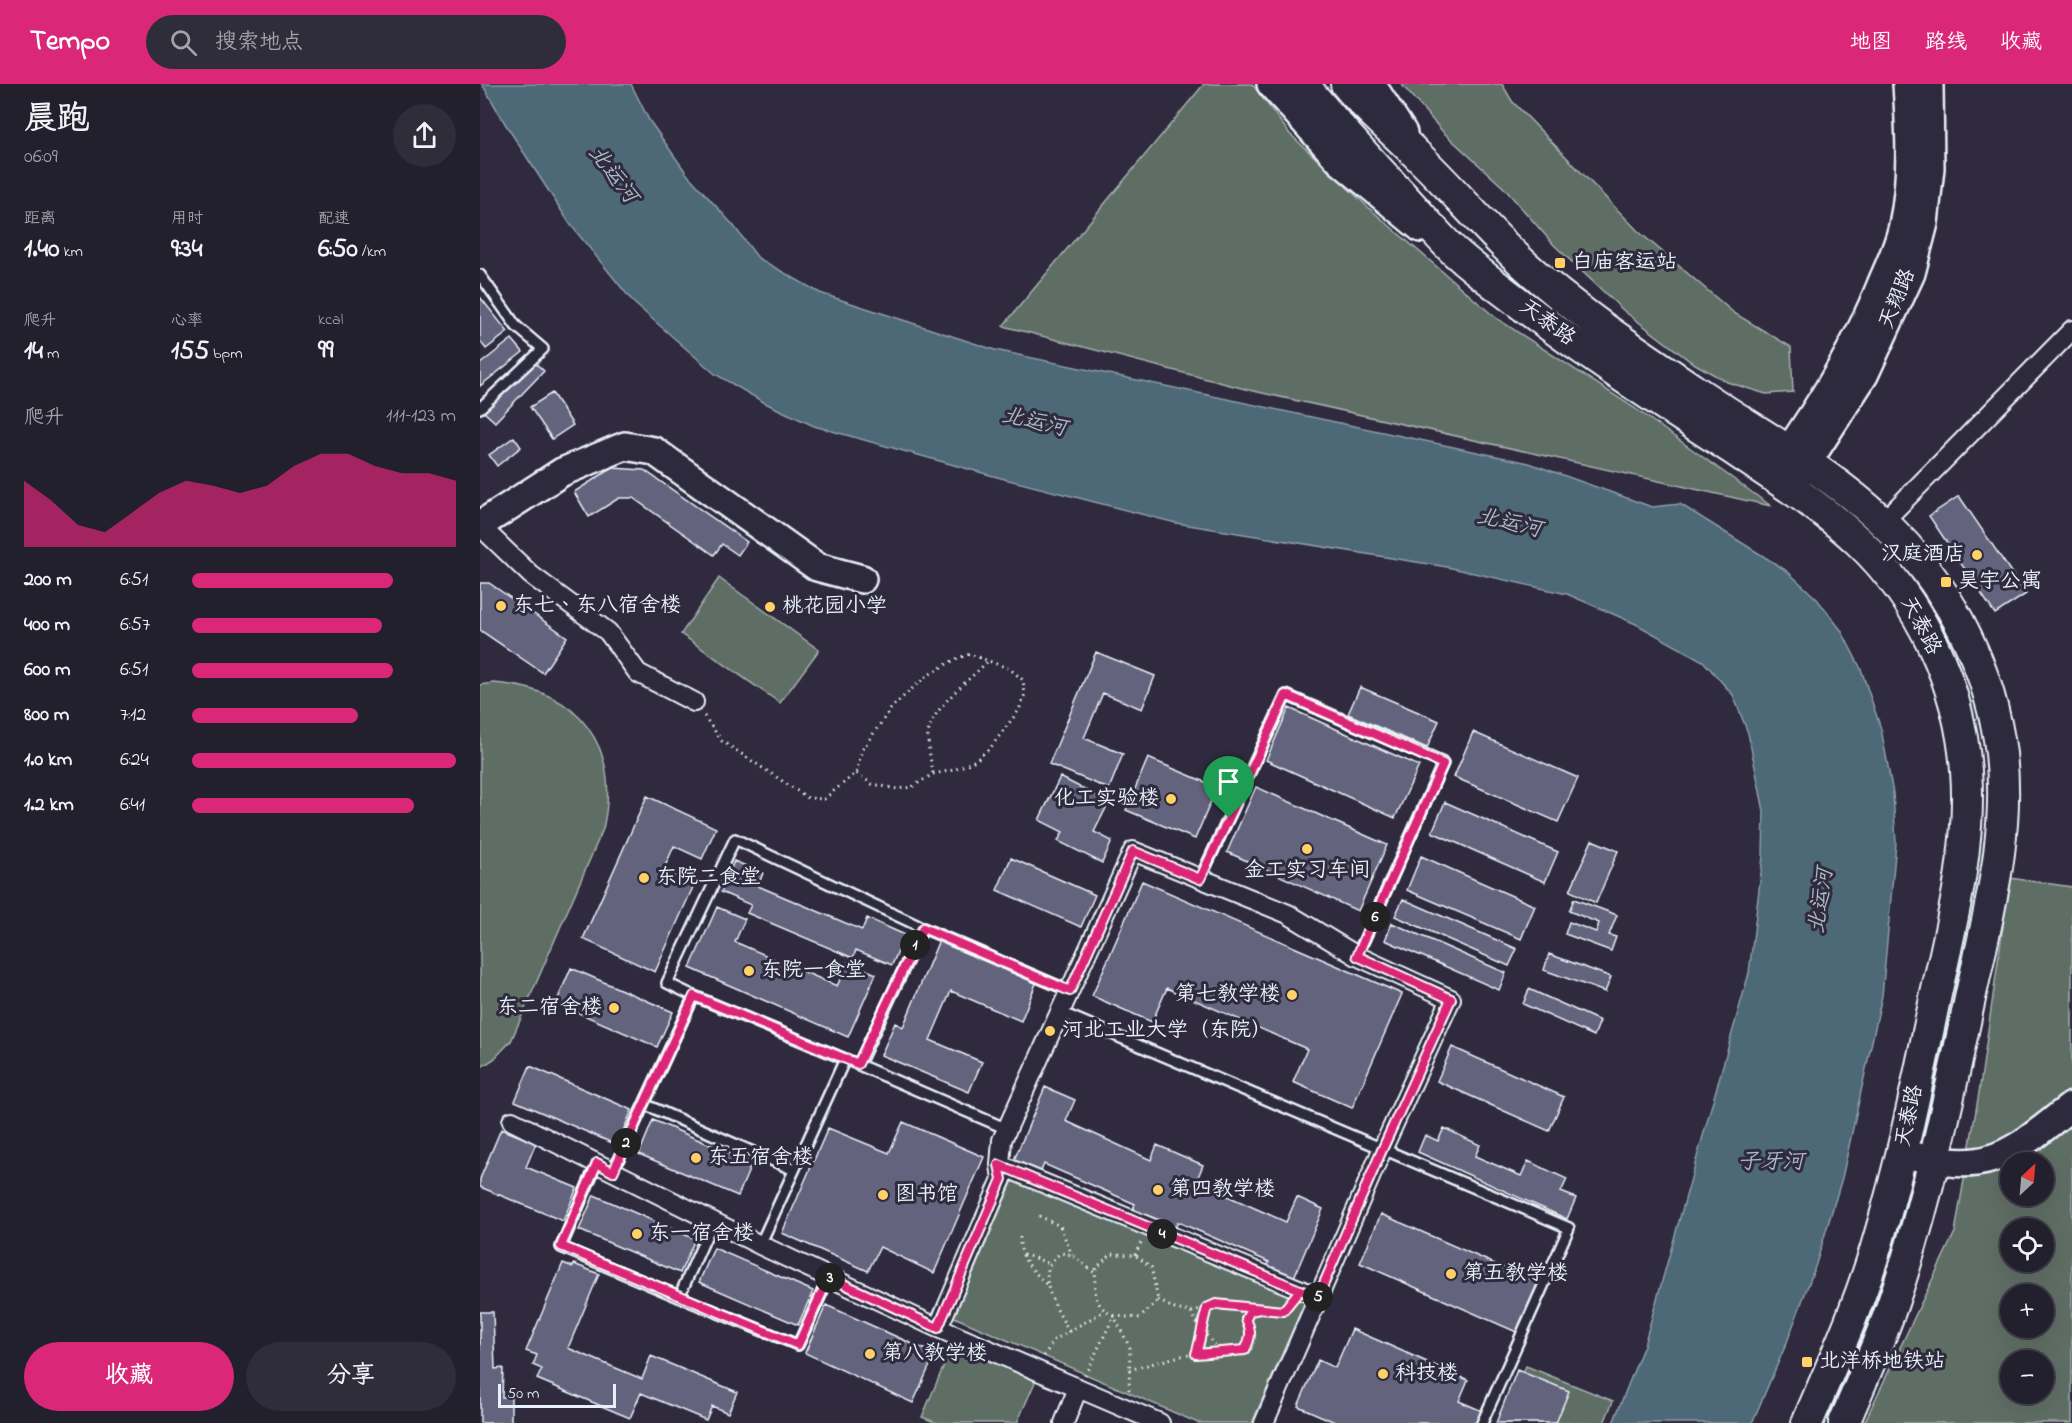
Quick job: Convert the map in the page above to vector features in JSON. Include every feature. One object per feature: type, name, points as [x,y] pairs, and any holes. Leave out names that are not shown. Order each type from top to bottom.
[{"type":"main road","name":"天泰路","points":[[1303,84],[1339,129],[1453,250],[1529,310],[1816,506],[1857,540],[1880,562],[1897,584],[1936,651],[1961,733],[1966,772],[1967,816],[1963,850],[1943,961],[1904,1144],[1879,1240],[1807,1423]]},
{"type":"main road","name":"天泰路","points":[[1346,84],[1364,107],[1417,154],[1524,264],[1552,288],[1600,326],[1798,458],[1883,522],[1933,579],[1961,625],[1983,675],[2000,751],[2003,800],[1998,856],[1984,937],[1937,1151],[1894,1301],[1844,1423]]},
{"type":"street","points":[[1271,84],[1340,161],[1414,224],[1453,250]]},
{"type":"street","points":[[1371,84],[1417,154]]},
{"type":"street","name":"天翔路","points":[[1798,458],[1869,316],[1903,226],[1910,178],[1907,84]]},
{"type":"street","name":"天翔路","points":[[1780,482],[1864,375],[1911,273],[1924,223],[1930,168],[1929,84]]},
{"type":"street","points":[[1883,522],[2072,330]]},
{"type":"street","points":[[694,702],[638,673],[608,632],[531,575],[480,525],[562,472],[625,446],[654,451],[817,567],[862,579]]},
{"type":"street","points":[[938,1328],[1002,1179],[999,1165],[1002,1140],[1133,851],[1288,914],[1357,956],[1451,999],[1382,1150],[1264,1423]]},
{"type":"street","points":[[1937,1151],[1995,1142],[2013,1133],[2072,1089]]},
{"type":"street","points":[[1904,1144],[1976,1162],[1994,1158],[2016,1148],[2072,1106]]},
{"type":"street","points":[[512,1121],[760,1245],[938,1328],[1160,1423]]},
{"type":"street","points":[[999,1165],[1318,1297]]},
{"type":"street","points":[[1065,1423],[1078,1388]]},
{"type":"lane","points":[[480,275],[516,326],[543,349],[480,408]]},
{"type":"lane","points":[[1200,879],[1286,695],[1443,764],[1357,956]]},
{"type":"lane","points":[[1007,1129],[667,983],[735,839],[923,928],[1070,991]]},
{"type":"lane","points":[[858,1064],[923,928]]},
{"type":"lane","points":[[694,996],[644,1104],[605,1167],[561,1246],[798,1345],[829,1277]]},
{"type":"lane","points":[[1060,1012],[1569,1228],[1482,1423]]},
{"type":"lane","points":[[760,1245],[845,1059]]},
{"type":"lane","points":[[644,1104],[794,1170]]},
{"type":"lane","points":[[679,1297],[713,1221]]},
{"type":"path","points":[[694,702],[722,741],[808,798],[825,799],[856,773],[862,750],[892,707],[924,678],[958,657],[970,654],[1010,669],[1023,680],[1025,694],[1019,710],[991,747],[976,760],[954,770],[933,774],[912,787],[897,789],[872,784],[856,773]]},
{"type":"path","points":[[933,774],[928,736],[931,723],[956,692],[988,661]]},
{"type":"path","points":[[1039,1216],[1060,1226],[1072,1255]]},
{"type":"path","points":[[1020,1238],[1019,1251],[1047,1285],[1069,1332]]},
{"type":"path","points":[[1047,1285],[1047,1272],[1052,1259],[1061,1253],[1072,1255],[1096,1274]]},
{"type":"path","points":[[1158,1300],[1140,1318],[1114,1316],[1104,1311],[1093,1293],[1096,1268],[1112,1254],[1135,1255],[1151,1267],[1158,1300],[1174,1309],[1191,1312],[1216,1304],[1283,1311],[1300,1290]]},
{"type":"path","points":[[1022,1255],[1050,1264]]},
{"type":"path","points":[[1129,1370],[1180,1356],[1245,1350],[1251,1339],[1250,1329],[1246,1319],[1235,1306]]},
{"type":"path","points":[[1196,1354],[1203,1335],[1201,1329],[1207,1308]]},
{"type":"path","points":[[1246,1319],[1250,1311],[1260,1309]]},
{"type":"path","points":[[1037,1370],[1054,1340],[1104,1311]]},
{"type":"path","points":[[1191,1312],[1201,1329],[1221,1352]]},
{"type":"path","points":[[1114,1316],[1130,1348],[1129,1410]]},
{"type":"path","points":[[1078,1388],[1114,1316]]},
{"type":"green space","points":[[1204,84],[1252,84],[1290,134],[1369,208],[1496,318],[1636,409],[1771,506],[1249,390],[1003,326]]},
{"type":"green space","points":[[1401,84],[1502,84],[1512,101],[1638,231],[1734,313],[1791,347],[1793,392],[1766,394],[1727,382],[1690,361],[1624,311],[1554,245],[1504,188],[1443,132]]},
{"type":"green space","points":[[719,578],[819,650],[780,703],[681,634]]},
{"type":"green space","points":[[494,683],[524,688],[550,697],[571,710],[588,727],[599,748],[606,772],[607,799],[603,829],[511,1041],[494,1059],[480,1068],[480,685]]},
{"type":"green space","points":[[2010,878],[2072,887],[2072,1423],[1864,1423],[1955,1232],[1979,1093]]},
{"type":"green space","points":[[1017,1171],[1307,1297],[1252,1423],[1198,1423],[954,1317]]},
{"type":"green space","points":[[953,1344],[1036,1380],[1017,1423],[937,1423],[922,1417]]},
{"type":"green space","points":[[1526,1366],[1613,1401],[1604,1423],[1502,1423]]},
{"type":"water","name":"子牙河","points":[[482,84],[631,84],[649,120],[687,174],[733,225],[758,258],[820,293],[995,350],[1529,463],[1652,507],[1680,504],[1787,571],[1817,599],[1841,630],[1861,669],[1881,729],[1893,793],[1896,843],[1882,996],[1842,1178],[1816,1264],[1787,1342],[1752,1423],[1613,1423],[1644,1345],[1749,973],[1763,856],[1764,811],[1748,733],[1733,695],[1703,661],[1636,624],[1567,594],[1447,567],[1176,523],[997,477],[814,426],[765,403],[715,374],[634,303],[570,224]]},
{"type":"building","points":[[480,297],[508,332],[486,349],[480,341]]},
{"type":"building","points":[[512,339],[523,352],[480,386],[480,364]]},
{"type":"building","points":[[533,361],[544,371],[495,422],[484,412]]},
{"type":"building","points":[[552,393],[573,425],[552,439],[530,407]]},
{"type":"building","points":[[514,437],[521,447],[497,466],[489,455]]},
{"type":"building","points":[[612,468],[644,470],[747,542],[738,555],[722,544],[714,555],[633,498],[619,498],[589,517],[574,492]]},
{"type":"building","name":"汉庭酒店","points":[[1959,496],[2026,594],[1995,614],[1929,516]]},
{"type":"building","name":"东七、东八宿舍楼","points":[[480,583],[489,583],[567,637],[543,673],[480,630]]},
{"type":"building","points":[[1096,652],[1155,676],[1142,709],[1103,693],[1084,738],[1123,754],[1109,789],[1049,764]]},
{"type":"building","points":[[1360,687],[1439,721],[1427,748],[1348,714]]},
{"type":"building","name":"金工实习车间","points":[[1289,708],[1419,766],[1395,818],[1266,760]]},
{"type":"building","points":[[1473,732],[1578,778],[1558,822],[1454,777]]},
{"type":"building","name":"化工实验楼","points":[[1148,758],[1217,787],[1195,839],[1126,810]]},
{"type":"building","points":[[1060,777],[1109,802],[1094,832],[1112,841],[1102,863],[1058,841],[1063,832],[1039,820]]},
{"type":"building","name":"金工实习车间","points":[[1256,787],[1387,845],[1358,911],[1227,852]]},
{"type":"building","name":"东院二食堂","points":[[647,796],[716,828],[702,859],[674,846],[663,871],[694,885],[655,972],[583,939]]},
{"type":"building","points":[[1445,802],[1558,852],[1545,882],[1432,832]]},
{"type":"building","points":[[1592,840],[1618,851],[1596,903],[1570,891]]},
{"type":"building","points":[[1421,856],[1535,906],[1521,939],[1407,890]]},
{"type":"building","name":"化工实验楼","points":[[1011,858],[1095,895],[1081,927],[997,890]]},
{"type":"building","points":[[734,861],[763,873],[758,886],[862,930],[867,918],[905,935],[892,965],[856,950],[853,958],[747,913],[751,905],[721,892]]},
{"type":"building","name":"第七教学楼","points":[[1142,881],[1402,994],[1352,1108],[1293,1082],[1307,1049],[1167,988],[1152,1022],[1092,996]]},
{"type":"building","points":[[1403,899],[1517,949],[1509,966],[1395,916]]},
{"type":"building","points":[[1574,899],[1617,915],[1609,935],[1616,937],[1611,951],[1565,934],[1569,922],[1596,932],[1599,923],[1569,911]]},
{"type":"building","name":"东院一食堂","points":[[717,907],[745,919],[735,942],[837,986],[848,962],[876,974],[848,1037],[690,968]]},
{"type":"building","points":[[1392,923],[1506,973],[1499,990],[1385,940]]},
{"type":"building","points":[[939,940],[1037,981],[1021,1021],[951,991],[930,1040],[982,1062],[969,1092],[881,1055],[895,1023],[903,1027]]},
{"type":"building","points":[[1549,954],[1611,977],[1605,992],[1544,970]]},
{"type":"building","name":"东二宿舍楼","points":[[571,968],[673,1012],[657,1047],[556,1003]]},
{"type":"building","points":[[1529,989],[1600,1021],[1594,1036],[1523,1004]]},
{"type":"building","points":[[1452,1047],[1564,1097],[1549,1131],[1437,1081]]},
{"type":"building","points":[[530,1066],[632,1110],[617,1145],[515,1101]]},
{"type":"building","name":"第四教学楼","points":[[1045,1087],[1075,1100],[1066,1121],[1151,1160],[1157,1145],[1203,1165],[1196,1182],[1286,1222],[1297,1197],[1323,1209],[1292,1282],[1266,1270],[1269,1262],[1178,1222],[1174,1230],[1132,1211],[1135,1204],[1044,1164],[1041,1171],[1014,1160]]},
{"type":"building","name":"东五宿舍楼","points":[[653,1120],[752,1163],[738,1196],[639,1154]]},
{"type":"building","name":"图书馆","points":[[903,1122],[984,1157],[934,1273],[880,1247],[868,1271],[782,1233],[828,1128],[889,1153]]},
{"type":"building","points":[[1444,1128],[1480,1145],[1475,1156],[1521,1176],[1528,1161],[1567,1179],[1561,1192],[1576,1198],[1567,1219],[1418,1152],[1425,1135],[1438,1141]]},
{"type":"building","points":[[501,1129],[536,1143],[526,1167],[577,1188],[563,1221],[480,1187],[480,1179]]},
{"type":"building","name":"东一宿舍楼","points":[[594,1195],[695,1239],[680,1273],[579,1230]]},
{"type":"building","name":"第五教学楼","points":[[1381,1214],[1543,1285],[1521,1334],[1360,1263]]},
{"type":"building","points":[[714,1248],[813,1291],[798,1325],[699,1282]]},
{"type":"building","points":[[563,1263],[573,1267],[574,1264],[599,1274],[568,1348],[642,1379],[651,1356],[737,1392],[728,1413],[712,1406],[706,1420],[641,1393],[630,1418],[537,1379],[542,1369],[533,1365],[537,1355],[526,1351]]},
{"type":"building","name":"第八教学楼","points":[[826,1305],[935,1354],[913,1403],[805,1353]]},
{"type":"building","points":[[480,1312],[493,1312],[495,1369],[503,1368],[502,1397],[511,1397],[511,1423],[480,1423]]},
{"type":"building","name":"科技楼","points":[[1352,1329],[1468,1380],[1459,1401],[1482,1411],[1477,1423],[1337,1423],[1298,1406],[1318,1360],[1335,1368]]},
{"type":"building","points":[[1517,1370],[1569,1391],[1556,1423],[1496,1423]]},
{"type":"place","name":"白庙客运站","points":[[1560,263]]},
{"type":"place","name":"汉庭酒店","points":[[1977,555]]},
{"type":"place","name":"昊宇公寓","points":[[1946,582]]},
{"type":"place","name":"东七、东八宿舍楼","points":[[501,606]]},
{"type":"place","name":"桃花园小学","points":[[770,607]]},
{"type":"place","name":"化工实验楼","points":[[1171,799]]},
{"type":"place","name":"金工实习车间","points":[[1307,849]]},
{"type":"place","name":"东院二食堂","points":[[644,878]]},
{"type":"place","name":"东院一食堂","points":[[749,971]]},
{"type":"place","name":"第七教学楼","points":[[1292,995]]},
{"type":"place","name":"东二宿舍楼","points":[[614,1008]]},
{"type":"place","name":"河北工业大学（东院）","points":[[1050,1031]]},
{"type":"place","name":"东五宿舍楼","points":[[696,1158]]},
{"type":"place","name":"第四教学楼","points":[[1158,1190]]},
{"type":"place","name":"图书馆","points":[[883,1195]]},
{"type":"place","name":"东一宿舍楼","points":[[637,1234]]},
{"type":"place","name":"第五教学楼","points":[[1451,1274]]},
{"type":"place","name":"第八教学楼","points":[[870,1354]]},
{"type":"place","name":"北洋桥地铁站","points":[[1807,1362]]},
{"type":"place","name":"科技楼","points":[[1383,1374]]},
{"type":"route","points":[[1229,818],[1200,879],[1133,851],[1070,991],[923,928],[858,1064],[694,996],[613,1172],[597,1163],[561,1246],[798,1345],[829,1277],[938,1328],[1002,1179],[999,1165],[1300,1290],[1283,1311],[1216,1304],[1207,1308],[1201,1329],[1203,1335],[1196,1354],[1245,1350],[1251,1339],[1246,1319],[1250,1311],[1260,1309],[1283,1311],[1300,1290],[1318,1297],[1451,999],[1357,956],[1443,764],[1286,695],[1229,818]]},
{"type":"water label","name":"北运河","points":[[612,175]]},
{"type":"water label","name":"北运河","points":[[1034,423]]},
{"type":"water label","name":"北运河","points":[[1509,524]]},
{"type":"water label","name":"北运河","points":[[1822,901]]}]
